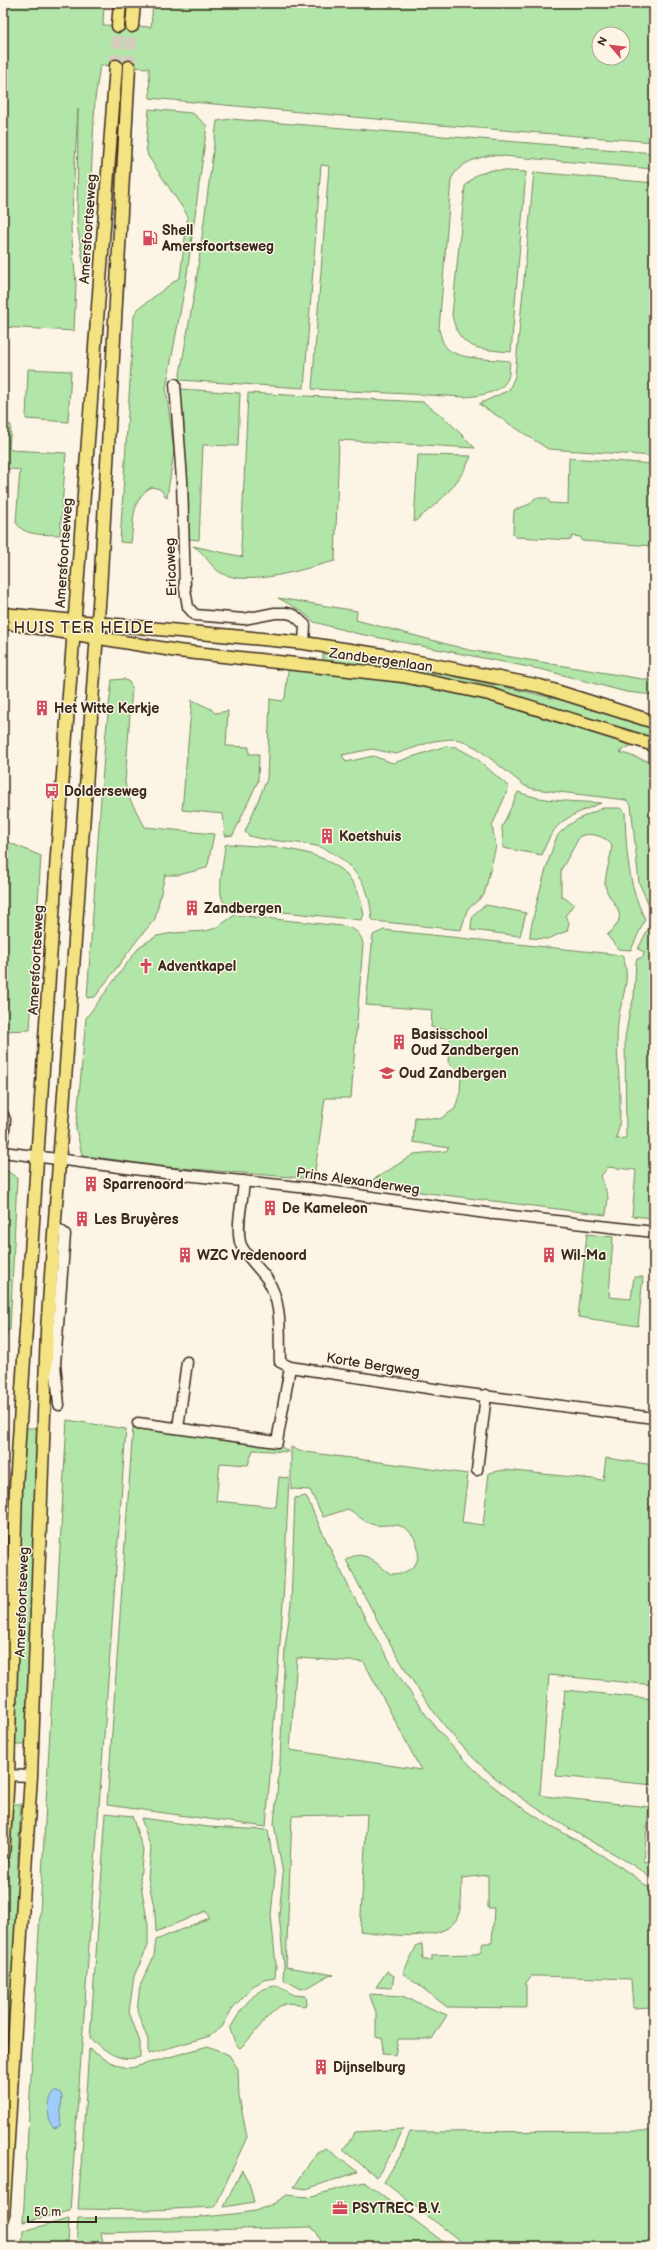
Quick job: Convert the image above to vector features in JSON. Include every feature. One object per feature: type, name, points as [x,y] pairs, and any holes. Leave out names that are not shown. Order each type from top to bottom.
[{"type":"main road","points":[[118,26],[120,3]]},
{"type":"main road","points":[[132,26],[134,3]]},
{"type":"main road","name":"Amersfoortseweg","points":[[3,1856],[16,1488],[57,855],[116,66]]},
{"type":"main road","name":"Amersfoortseweg","points":[[3,2218],[31,1776],[43,1404],[54,1226],[97,638],[129,67]]},
{"type":"main road","points":[[3,614],[75,620]]},
{"type":"main road","name":"Zandbergenlaan","points":[[75,620],[304,643],[390,656],[533,684],[654,722]]},
{"type":"main road","points":[[3,622],[74,634]]},
{"type":"main road","name":"Zandbergenlaan","points":[[74,634],[178,651],[403,676],[489,694],[654,745]]},
{"type":"main road","points":[[301,664],[304,643]]},
{"type":"street","name":"Ericaweg","points":[[174,384],[182,480],[185,589],[188,607],[196,615],[244,619],[287,613],[294,615],[305,626],[304,643]]},
{"type":"street","points":[[3,1115],[5,1120],[3,1141]]},
{"type":"street","name":"Prins Alexanderweg","points":[[3,1152],[164,1173],[244,1181],[654,1232]]},
{"type":"street","points":[[138,1423],[277,1442],[290,1367],[280,1362],[278,1308],[273,1292],[267,1280],[240,1244],[239,1229],[244,1181]]},
{"type":"street","points":[[54,1226],[65,1234],[56,1364],[59,1405]]},
{"type":"street","points":[[178,1428],[187,1362]]},
{"type":"street","name":"Korte Bergweg","points":[[290,1367],[654,1418]]},
{"type":"street","points":[[477,1470],[486,1395]]},
{"type":"street","points":[[6,1775],[31,1776]]},
{"type":"green space","points":[[3,3],[104,3],[103,25],[151,27],[153,3],[654,3],[654,142],[440,125],[150,98],[149,68],[100,65],[95,99],[86,279],[77,225],[78,108],[71,229],[76,284],[74,331],[3,327]]},
{"type":"green space","points":[[149,109],[191,113],[207,126],[186,281],[166,388],[174,451],[167,498],[160,489],[152,487],[145,491],[140,497],[133,519],[131,543],[120,542],[134,316],[138,309],[180,277],[188,216],[148,156],[146,147]]},
{"type":"green space","points":[[231,119],[654,153],[654,169],[491,155],[473,160],[458,169],[451,180],[439,329],[440,334],[444,345],[453,353],[469,357],[510,361],[508,378],[500,388],[482,395],[465,397],[312,389],[329,166],[321,165],[304,388],[179,380],[196,283],[217,121]]},
{"type":"green space","points":[[492,170],[526,172],[511,352],[490,350],[472,346],[460,336],[455,327],[452,315],[465,186],[476,175]]},
{"type":"green space","points":[[534,172],[654,183],[654,456],[548,449],[479,404],[509,390],[515,376]]},
{"type":"green space","points":[[28,369],[71,371],[68,422],[26,419]]},
{"type":"green space","points":[[178,390],[240,393],[238,446],[203,445],[199,540],[189,539]]},
{"type":"green space","points":[[248,393],[423,402],[446,419],[475,448],[339,440],[335,561],[262,578],[233,577],[221,573],[213,567],[201,552],[193,546],[243,557],[241,548]]},
{"type":"green space","points":[[3,424],[11,425],[9,448],[11,450],[66,453],[60,535],[35,534],[19,527],[16,522],[20,470],[3,468]]},
{"type":"green space","points":[[418,455],[471,456],[466,467],[454,485],[440,500],[414,522]]},
{"type":"green space","points":[[569,458],[654,464],[654,546],[582,541],[581,537],[572,536],[571,540],[516,537],[513,534],[514,510],[530,504],[535,498],[547,498],[550,503],[568,504]]},
{"type":"green space","points":[[278,598],[357,611],[356,620],[469,650],[654,681],[654,695],[626,692],[544,670],[355,633],[314,622],[300,610]]},
{"type":"green space","points":[[323,651],[572,702],[654,724],[654,740],[432,680],[323,661]]},
{"type":"green space","points":[[295,666],[420,686],[513,706],[634,744],[619,752],[654,763],[654,916],[639,883],[631,805],[626,800],[534,789],[525,786],[477,748],[461,740],[451,739],[434,741],[396,754],[372,749],[342,755],[346,762],[373,756],[393,763],[446,746],[456,747],[476,758],[509,787],[492,826],[496,846],[484,895],[467,910],[461,930],[374,921],[372,919],[367,892],[359,877],[346,863],[332,852],[316,846],[249,836],[245,832],[267,779],[270,699],[282,701],[285,698],[288,672]]},
{"type":"green space","points":[[124,679],[129,682],[132,687],[125,782],[128,796],[145,827],[214,834],[206,868],[179,875],[165,875],[155,919],[138,939],[95,997],[87,998],[105,741],[112,680]]},
{"type":"green space","points":[[192,700],[211,709],[215,713],[228,711],[226,746],[249,747],[249,754],[259,754],[258,781],[233,835],[225,836],[223,814],[182,810]]},
{"type":"green space","points":[[518,792],[538,798],[601,803],[571,816],[558,826],[547,843],[542,855],[503,848],[502,827]]},
{"type":"green space","points":[[603,808],[620,808],[625,812],[627,854],[631,880],[639,906],[645,919],[631,950],[618,949],[607,935],[615,927],[619,920],[619,913],[606,890],[605,883],[612,846],[602,837],[589,834],[580,836],[561,870],[561,896],[574,904],[565,916],[569,922],[567,931],[547,939],[530,938],[530,932],[541,887],[558,835],[573,822]]},
{"type":"green space","points":[[3,840],[41,856],[30,1030],[3,1031]]},
{"type":"green space","points":[[229,844],[281,848],[298,851],[331,863],[344,873],[355,886],[360,896],[364,915],[361,920],[235,907],[227,904],[222,899],[221,888],[225,845]]},
{"type":"green space","points":[[486,905],[526,913],[520,936],[471,930],[474,915]]},
{"type":"green space","points":[[235,915],[342,926],[356,931],[362,940],[363,944],[351,1098],[325,1098],[314,1179],[158,1166],[82,1155],[76,1129],[86,1018],[140,946],[157,936],[173,933],[206,931],[216,928]]},
{"type":"green space","points":[[654,917],[654,1218],[632,1216],[636,1170],[608,1167],[601,1176],[608,1197],[606,1215],[363,1185],[414,1154],[446,1151],[449,1148],[413,1142],[415,1117],[440,1119],[455,1109],[460,1092],[461,1075],[448,1062],[451,1030],[431,1027],[432,1010],[366,1005],[373,935],[384,930],[622,955],[625,964],[626,981],[619,1014],[617,1036],[620,1113],[616,1139],[626,1138],[625,1038],[634,997],[636,962],[637,959],[643,957],[644,952],[638,949]]},
{"type":"green space","points":[[3,1168],[17,1178],[10,1330],[7,1330],[6,1340],[3,1340]]},
{"type":"green space","points":[[587,1234],[613,1237],[609,1297],[631,1299],[634,1277],[643,1277],[638,1326],[578,1317]]},
{"type":"green space","points":[[67,1420],[126,1429],[70,2211],[23,2222]]},
{"type":"green space","points":[[133,1426],[273,1441],[289,1452],[253,1450],[248,1465],[220,1463],[216,1501],[276,1507],[279,1477],[289,1478],[283,1603],[266,1827],[107,1805]]},
{"type":"green space","points":[[25,1428],[37,1428],[28,1745],[15,1745],[19,1530]]},
{"type":"green space","points":[[291,1447],[299,1451],[468,1474],[462,1522],[483,1525],[489,1473],[504,1470],[603,1480],[606,1458],[654,1465],[654,1685],[549,1675],[540,1794],[544,1796],[649,1807],[644,1861],[654,1863],[654,1881],[629,1863],[585,1838],[512,1791],[484,1768],[459,1743],[436,1715],[397,1655],[346,1560],[353,1556],[364,1556],[370,1558],[391,1574],[403,1573],[410,1570],[417,1561],[418,1549],[414,1538],[407,1529],[396,1525],[371,1524],[348,1509],[323,1517],[310,1490],[291,1489]]},
{"type":"green space","points":[[306,1496],[365,1619],[414,1699],[473,1769],[525,1810],[601,1854],[637,1878],[654,1892],[654,2007],[633,2008],[631,1979],[531,1976],[526,1983],[526,2008],[447,2007],[403,1973],[417,1945],[422,1944],[423,1960],[432,1960],[432,1955],[480,1953],[483,1943],[492,1943],[494,1908],[488,1908],[488,1875],[462,1878],[461,1905],[458,1916],[456,1920],[448,1927],[438,1932],[411,1936],[360,1931],[367,1814],[292,1816],[286,1967],[334,1975],[326,1977],[306,1988],[301,1989],[283,1979],[284,1965],[279,1915],[283,1874],[274,1824],[280,1762],[285,1647],[291,1604],[295,1498]],"holes":[[[297,1658],[364,1662],[421,1770],[290,1750]]]},
{"type":"green space","points":[[565,1690],[654,1699],[654,1785],[556,1776]]},
{"type":"green space","points":[[12,1804],[21,1804],[18,1856],[19,1898],[3,2143],[3,1932]]},
{"type":"green space","points":[[106,1813],[132,1816],[143,1850],[140,1879],[148,1925],[148,1946],[134,1976],[129,2012],[140,2042],[140,2057],[132,2058],[113,2055],[90,2039]]},
{"type":"green space","points":[[141,1818],[208,1827],[268,1830],[275,1875],[271,1915],[276,1965],[275,1978],[264,1980],[253,1986],[232,2009],[222,2027],[210,2036],[148,2054],[148,2040],[137,2011],[140,1986],[154,1956],[156,1940],[209,1918],[206,1911],[156,1932],[155,1912],[148,1878],[151,1849]]},
{"type":"green space","points":[[387,1971],[394,1976],[392,1988],[376,1987]]},
{"type":"green space","points":[[278,1986],[294,1995],[306,1996],[307,2005],[302,2006],[288,2003],[279,2007],[267,2017],[240,2048],[236,2045],[230,2029],[238,2015],[243,2007],[255,1995],[269,1987]]},
{"type":"green space","points":[[369,1994],[402,1996],[447,2015],[432,2039],[398,2039],[395,2055],[382,2054],[383,2039],[376,2037],[376,2012]]},
{"type":"green space","points":[[208,2046],[229,2055],[238,2069],[239,2097],[247,2137],[215,2207],[152,2210],[78,2209],[89,2049],[114,2064],[131,2068]]},
{"type":"green space","points":[[403,2129],[394,2149],[377,2177],[343,2150],[355,2132]]},
{"type":"green space","points":[[654,2131],[654,2247],[468,2247],[384,2182],[402,2153],[410,2132]]},
{"type":"green space","points":[[326,2148],[358,2172],[306,2189],[294,2187],[317,2152]]},
{"type":"green space","points":[[242,2170],[249,2183],[254,2202],[224,2207]]},
{"type":"green space","points":[[364,2182],[450,2247],[324,2247],[317,2233],[311,2227],[101,2233],[104,2247],[76,2247],[78,2218],[193,2218],[234,2214],[255,2211],[273,2204],[287,2195],[308,2197]]},
{"type":"green space","points":[[69,2219],[68,2247],[22,2247],[23,2231]]},
{"type":"water","points":[[55,2091],[62,2095],[60,2126],[54,2128],[51,2125],[48,2110],[50,2099]]},
{"type":"tunnel","points":[[116,66],[118,26]]},
{"type":"tunnel","points":[[129,67],[132,26]]},
{"type":"place","name":"Shell Amersfoortseweg","points":[[150,238]]},
{"type":"place","name":"Het Witte Kerkje","points":[[42,708]]},
{"type":"place","name":"Dolderseweg","points":[[52,791]]},
{"type":"place","name":"Koetshuis","points":[[327,836]]},
{"type":"place","name":"Zandbergen","points":[[192,908]]},
{"type":"place","name":"Adventkapel","points":[[146,966]]},
{"type":"place","name":"Basisschool Oud Zandbergen","points":[[399,1042]]},
{"type":"place","name":"Oud Zandbergen","points":[[387,1073]]},
{"type":"place","name":"Sparrenoord","points":[[91,1184]]},
{"type":"place","name":"De Kameleon","points":[[270,1208]]},
{"type":"place","name":"Les Bruyères","points":[[82,1219]]},
{"type":"place","name":"WZC Vredenoord","points":[[185,1255]]},
{"type":"place","name":"Wil-Ma","points":[[549,1255]]},
{"type":"place","name":"Dijnselburg","points":[[321,2067]]},
{"type":"place","name":"PSYTREC B.V.","points":[[340,2208]]},
{"type":"district","name":"HUIS TER HEIDE","points":[[84,628]]}]
